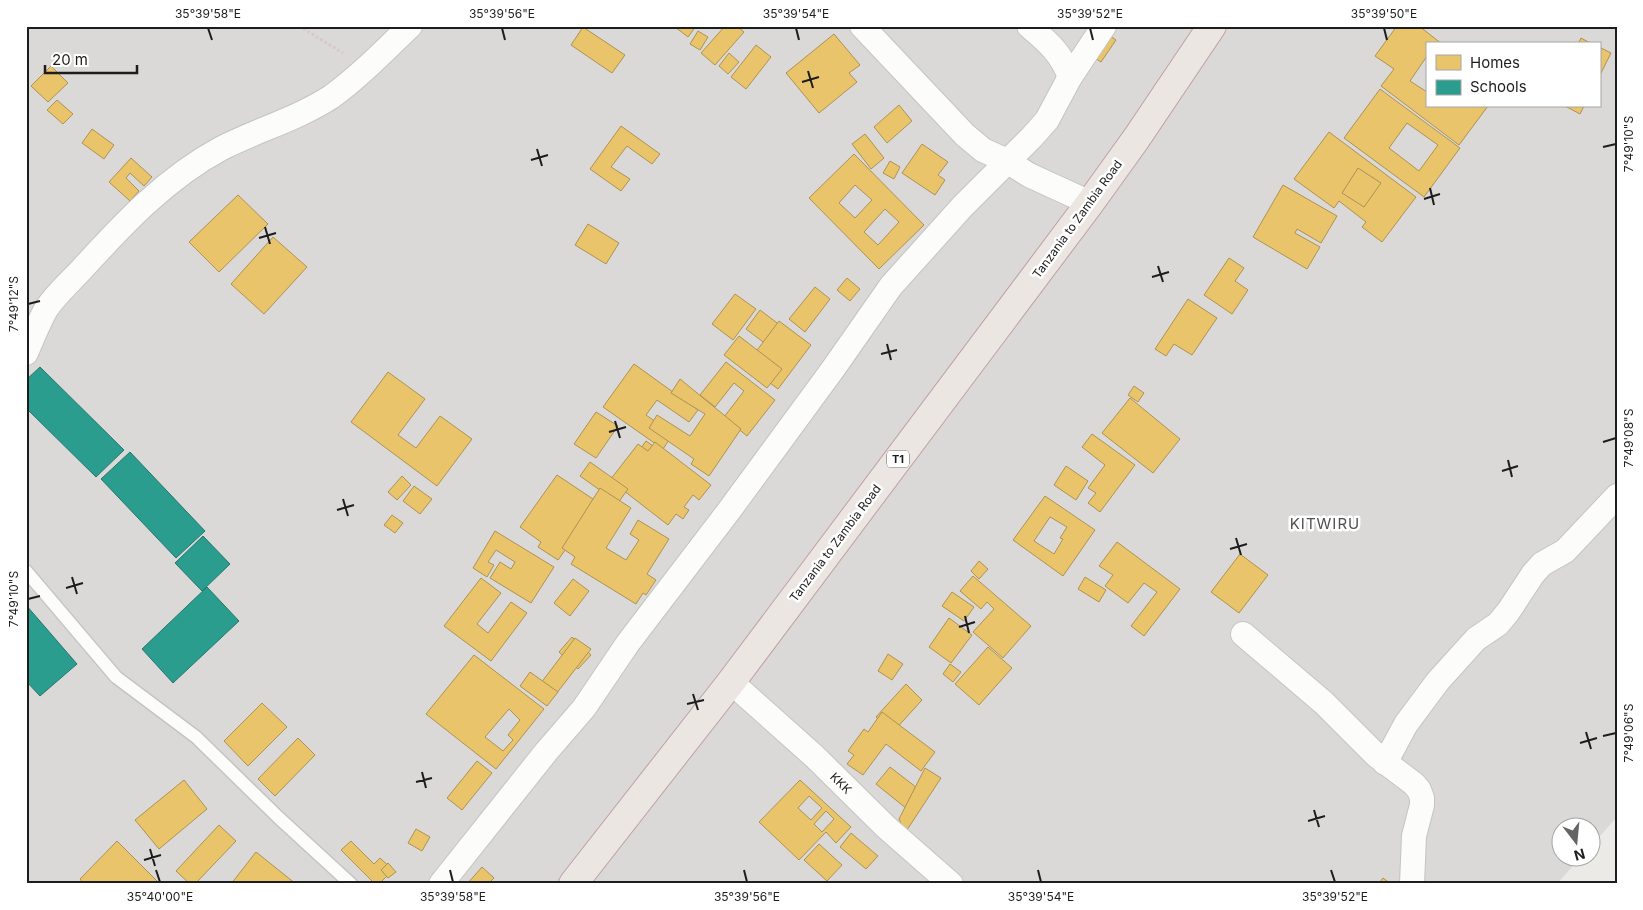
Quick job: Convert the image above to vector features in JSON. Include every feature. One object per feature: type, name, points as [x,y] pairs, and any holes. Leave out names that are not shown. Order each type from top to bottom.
[{"type":"highway","name":"Tanzania to Zambia Road","points":[[573,884],[731,682],[1090,203],[1136,139],[1212,26]]},
{"type":"street","points":[[26,353],[46,310],[112,236],[152,196],[180,174],[222,148],[297,115],[328,98],[349,84],[371,65],[410,26]]},
{"type":"street","points":[[862,26],[965,135],[983,150],[1007,161],[1029,175],[1090,203]]},
{"type":"street","points":[[1029,26],[1053,47],[1064,62],[1070,76]]},
{"type":"street","points":[[442,884],[546,752],[584,708],[628,643],[728,512],[833,369],[891,286],[962,207],[1047,120],[1070,76],[1104,26]]},
{"type":"street","points":[[1385,763],[1406,724],[1438,681],[1476,639],[1498,624],[1542,564],[1565,551],[1617,496]]},
{"type":"street","points":[[1243,634],[1324,703],[1377,756],[1414,784],[1422,798],[1422,805],[1414,836],[1412,884]]},
{"type":"street","name":"KKK","points":[[731,682],[814,756],[886,827],[951,884]]},
{"type":"lane","points":[[26,572],[116,677],[196,737],[351,884]]},
{"type":"path","points":[[299,26],[350,57],[371,65]]},
{"type":"shaded area","points":[[26,26],[1617,26],[1617,817],[1600,836],[1600,818],[1550,818],[1550,868],[1571,868],[1557,884],[26,884]]},
{"type":"building: Homes","points":[[676,26],[696,26],[688,37]]},
{"type":"building: Homes","points":[[725,26],[737,26],[744,32],[715,65],[701,53]]},
{"type":"building: Homes","points":[[1397,26],[1419,26],[1439,42],[1426,42],[1426,57],[1410,81],[1426,91],[1426,108],[1487,108],[1459,145],[1381,86],[1394,69],[1375,56]]},
{"type":"building: Homes","points":[[583,27],[625,55],[612,73],[571,45]]},
{"type":"building: Homes","points":[[1101,30],[1116,40],[1101,62],[1086,52]]},
{"type":"building: Homes","points":[[698,31],[708,37],[700,50],[690,44]]},
{"type":"building: Homes","points":[[834,34],[860,65],[849,73],[857,82],[819,113],[786,73]]},
{"type":"building: Homes","points":[[1581,38],[1588,42],[1579,42]]},
{"type":"building: Homes","points":[[756,45],[771,57],[746,89],[731,77]]},
{"type":"building: Homes","points":[[1600,48],[1611,53],[1600,75]]},
{"type":"building: Homes","points":[[729,53],[739,62],[728,74],[719,66]]},
{"type":"building: Homes","points":[[51,66],[68,83],[48,102],[31,86]]},
{"type":"building: Homes","points":[[1380,89],[1460,148],[1424,197],[1344,138]],"holes":[[[1407,123],[1438,145],[1419,171],[1389,148]]]},
{"type":"building: Homes","points":[[57,100],[73,114],[63,124],[47,110]]},
{"type":"building: Homes","points":[[899,105],[912,121],[887,143],[874,127]]},
{"type":"building: Homes","points":[[1569,108],[1583,108],[1580,114]]},
{"type":"building: Homes","points":[[621,126],[660,154],[652,164],[627,146],[611,167],[630,179],[621,191],[590,169]]},
{"type":"building: Homes","points":[[92,129],[114,145],[104,159],[82,143]]},
{"type":"building: Homes","points":[[1329,132],[1416,197],[1382,242],[1362,227],[1366,222],[1339,201],[1334,208],[1294,179]]},
{"type":"building: Homes","points":[[865,134],[884,158],[871,169],[852,144]]},
{"type":"building: Homes","points":[[922,144],[948,162],[938,175],[945,180],[935,195],[902,173]]},
{"type":"building: Homes","points":[[854,154],[924,225],[879,269],[809,198]],"holes":[[[855,185],[872,200],[855,218],[839,203]],[[885,209],[899,222],[878,245],[864,232]]]},
{"type":"building: Homes","points":[[131,158],[152,177],[144,186],[130,173],[126,178],[139,191],[130,201],[109,182]]},
{"type":"building: Homes","points":[[890,161],[900,167],[894,179],[883,173]]},
{"type":"building: Homes","points":[[1358,168],[1381,183],[1364,207],[1342,193]]},
{"type":"building: Homes","points":[[1283,185],[1337,216],[1321,243],[1297,229],[1295,233],[1320,247],[1307,269],[1253,237]]},
{"type":"building: Homes","points":[[238,195],[268,224],[219,272],[189,242]]},
{"type":"building: Homes","points":[[588,224],[619,243],[606,264],[575,245]]},
{"type":"building: Homes","points":[[273,237],[307,267],[264,314],[231,284]]},
{"type":"building: Homes","points":[[1229,258],[1244,268],[1235,281],[1248,290],[1232,314],[1204,295]]},
{"type":"building: Homes","points":[[847,278],[860,289],[850,301],[837,290]]},
{"type":"building: Homes","points":[[815,287],[830,299],[805,332],[789,319]]},
{"type":"building: Homes","points":[[735,294],[756,309],[733,340],[712,324]]},
{"type":"building: Homes","points":[[1188,299],[1217,318],[1192,355],[1174,344],[1166,356],[1155,349]]},
{"type":"building: Homes","points":[[760,310],[801,341],[787,360],[746,329]]},
{"type":"building: Homes","points":[[779,321],[811,345],[778,389],[746,365]]},
{"type":"building: Homes","points":[[739,336],[782,369],[767,388],[724,355]]},
{"type":"building: Homes","points":[[726,362],[775,400],[747,436],[724,417],[744,391],[734,383],[715,407],[700,395]]},
{"type":"building: Homes","points":[[634,364],[698,410],[689,422],[657,400],[646,415],[673,434],[663,449],[603,407]]},
{"type":"building: Homes","points":[[388,372],[425,399],[398,435],[416,448],[440,416],[472,439],[437,486],[351,422]]},
{"type":"building: Homes","points":[[680,379],[741,429],[709,476],[691,464],[694,459],[649,428],[657,415],[690,436],[705,414],[671,393]]},
{"type":"building: Homes","points":[[1134,386],[1144,393],[1138,402],[1128,395]]},
{"type":"building: Homes","points":[[1130,398],[1180,439],[1153,473],[1102,433]]},
{"type":"building: Homes","points":[[596,412],[618,426],[596,458],[574,444]]},
{"type":"building: Homes","points":[[1092,434],[1135,465],[1100,512],[1088,503],[1096,493],[1088,488],[1105,465],[1082,447]]},
{"type":"building: Homes","points":[[646,441],[662,452],[636,488],[620,477]]},
{"type":"building: Homes","points":[[655,442],[711,485],[699,500],[693,495],[684,507],[689,510],[683,519],[676,514],[668,525],[610,480],[638,444],[648,451]]},
{"type":"building: Homes","points":[[590,462],[628,489],[618,503],[580,476]]},
{"type":"building: Homes","points":[[1066,466],[1088,481],[1076,500],[1054,485]]},
{"type":"building: Homes","points":[[557,475],[599,503],[558,560],[538,547],[541,542],[520,527]]},
{"type":"building: Homes","points":[[402,476],[411,485],[397,500],[388,492]]},
{"type":"building: Homes","points":[[414,486],[432,499],[420,514],[403,501]]},
{"type":"building: Homes","points":[[600,488],[631,508],[606,548],[626,560],[639,540],[630,534],[638,520],[669,539],[647,574],[656,580],[646,595],[643,593],[636,604],[571,564],[575,557],[562,548]]},
{"type":"building: Homes","points":[[1045,496],[1095,530],[1063,576],[1013,540]],"holes":[[[1050,517],[1067,527],[1060,538],[1063,539],[1054,554],[1034,541]]]},
{"type":"building: Homes","points":[[392,515],[403,523],[395,533],[384,525]]},
{"type":"building: Homes","points":[[495,531],[554,567],[531,603],[490,578],[500,562],[511,569],[515,562],[496,550],[488,562],[494,565],[487,577],[473,568]]},
{"type":"building: Homes","points":[[1117,542],[1180,589],[1144,636],[1131,626],[1157,592],[1144,583],[1128,603],[1105,586],[1113,575],[1099,566]]},
{"type":"building: Homes","points":[[1240,554],[1268,575],[1239,613],[1211,592]]},
{"type":"building: Homes","points":[[979,561],[988,569],[979,579],[971,571]]},
{"type":"building: Homes","points":[[973,576],[1031,626],[1003,658],[973,632],[994,609],[987,602],[981,609],[960,591]]},
{"type":"building: Homes","points":[[1085,577],[1106,590],[1099,602],[1078,589]]},
{"type":"building: Homes","points":[[481,578],[501,593],[477,624],[488,633],[511,602],[527,613],[491,661],[444,626]]},
{"type":"building: Homes","points":[[573,579],[589,591],[570,616],[554,603]]},
{"type":"building: Homes","points":[[952,592],[974,607],[964,621],[942,606]]},
{"type":"building: Homes","points":[[949,618],[972,635],[951,663],[929,647]]},
{"type":"building: Homes","points":[[572,637],[591,655],[578,669],[559,652]]},
{"type":"building: Homes","points":[[575,638],[591,649],[556,694],[541,683]]},
{"type":"building: Homes","points":[[988,647],[1012,668],[979,705],[955,684]]},
{"type":"building: Homes","points":[[888,654],[903,664],[892,680],[878,671]]},
{"type":"building: Homes","points":[[474,655],[544,709],[496,769],[426,714]],"holes":[[[509,709],[520,720],[508,735],[513,740],[503,751],[485,737]]]},
{"type":"building: Homes","points":[[950,664],[961,672],[953,682],[943,674]]},
{"type":"building: Homes","points":[[530,672],[558,692],[547,706],[520,686]]},
{"type":"building: Homes","points":[[906,684],[922,700],[893,732],[876,717]]},
{"type":"building: Homes","points":[[262,703],[287,727],[248,766],[224,741]]},
{"type":"building: Homes","points":[[882,712],[935,752],[921,771],[886,744],[863,775],[847,764],[854,755],[848,751],[864,729],[868,732]]},
{"type":"building: Homes","points":[[298,738],[315,755],[275,796],[258,779]]},
{"type":"building: Homes","points":[[477,761],[492,773],[462,810],[447,798]]},
{"type":"building: Homes","points":[[890,767],[921,791],[907,809],[876,784]]},
{"type":"building: Homes","points":[[925,768],[941,778],[905,833],[899,819]]},
{"type":"building: Homes","points":[[184,780],[207,809],[159,849],[135,820]]},
{"type":"building: Homes","points":[[800,780],[851,827],[836,843],[826,832],[799,860],[759,822]],"holes":[[[809,796],[822,808],[811,820],[798,808]],[[826,811],[834,819],[822,832],[814,824]]]},
{"type":"building: Homes","points":[[219,825],[236,841],[195,884],[190,884],[176,871]]},
{"type":"building: Homes","points":[[416,829],[430,837],[422,851],[408,843]]},
{"type":"building: Homes","points":[[851,833],[878,856],[866,869],[840,847]]},
{"type":"building: Homes","points":[[117,841],[160,884],[84,884],[80,879]]},
{"type":"building: Homes","points":[[351,841],[374,864],[380,858],[393,870],[379,884],[375,884],[341,850]]},
{"type":"building: Homes","points":[[819,844],[842,865],[827,881],[804,860]]},
{"type":"building: Homes","points":[[256,852],[296,884],[231,884]]},
{"type":"building: Homes","points":[[388,863],[396,872],[388,878],[381,870]]},
{"type":"building: Homes","points":[[482,867],[494,878],[488,884],[467,884]]},
{"type":"building: Homes","points":[[1383,878],[1391,884],[1378,884]]},
{"type":"building: Schools","points":[[40,367],[124,450],[96,477],[26,408],[26,380]]},
{"type":"building: Schools","points":[[130,452],[205,531],[176,558],[101,479]]},
{"type":"building: Schools","points":[[203,536],[230,564],[202,591],[175,563]]},
{"type":"building: Schools","points":[[207,587],[239,621],[173,683],[142,649]]},
{"type":"building: Schools","points":[[26,605],[77,664],[40,696],[26,681]]},
{"type":"district","name":"KITWIRU","points":[[1325,523]]}]
